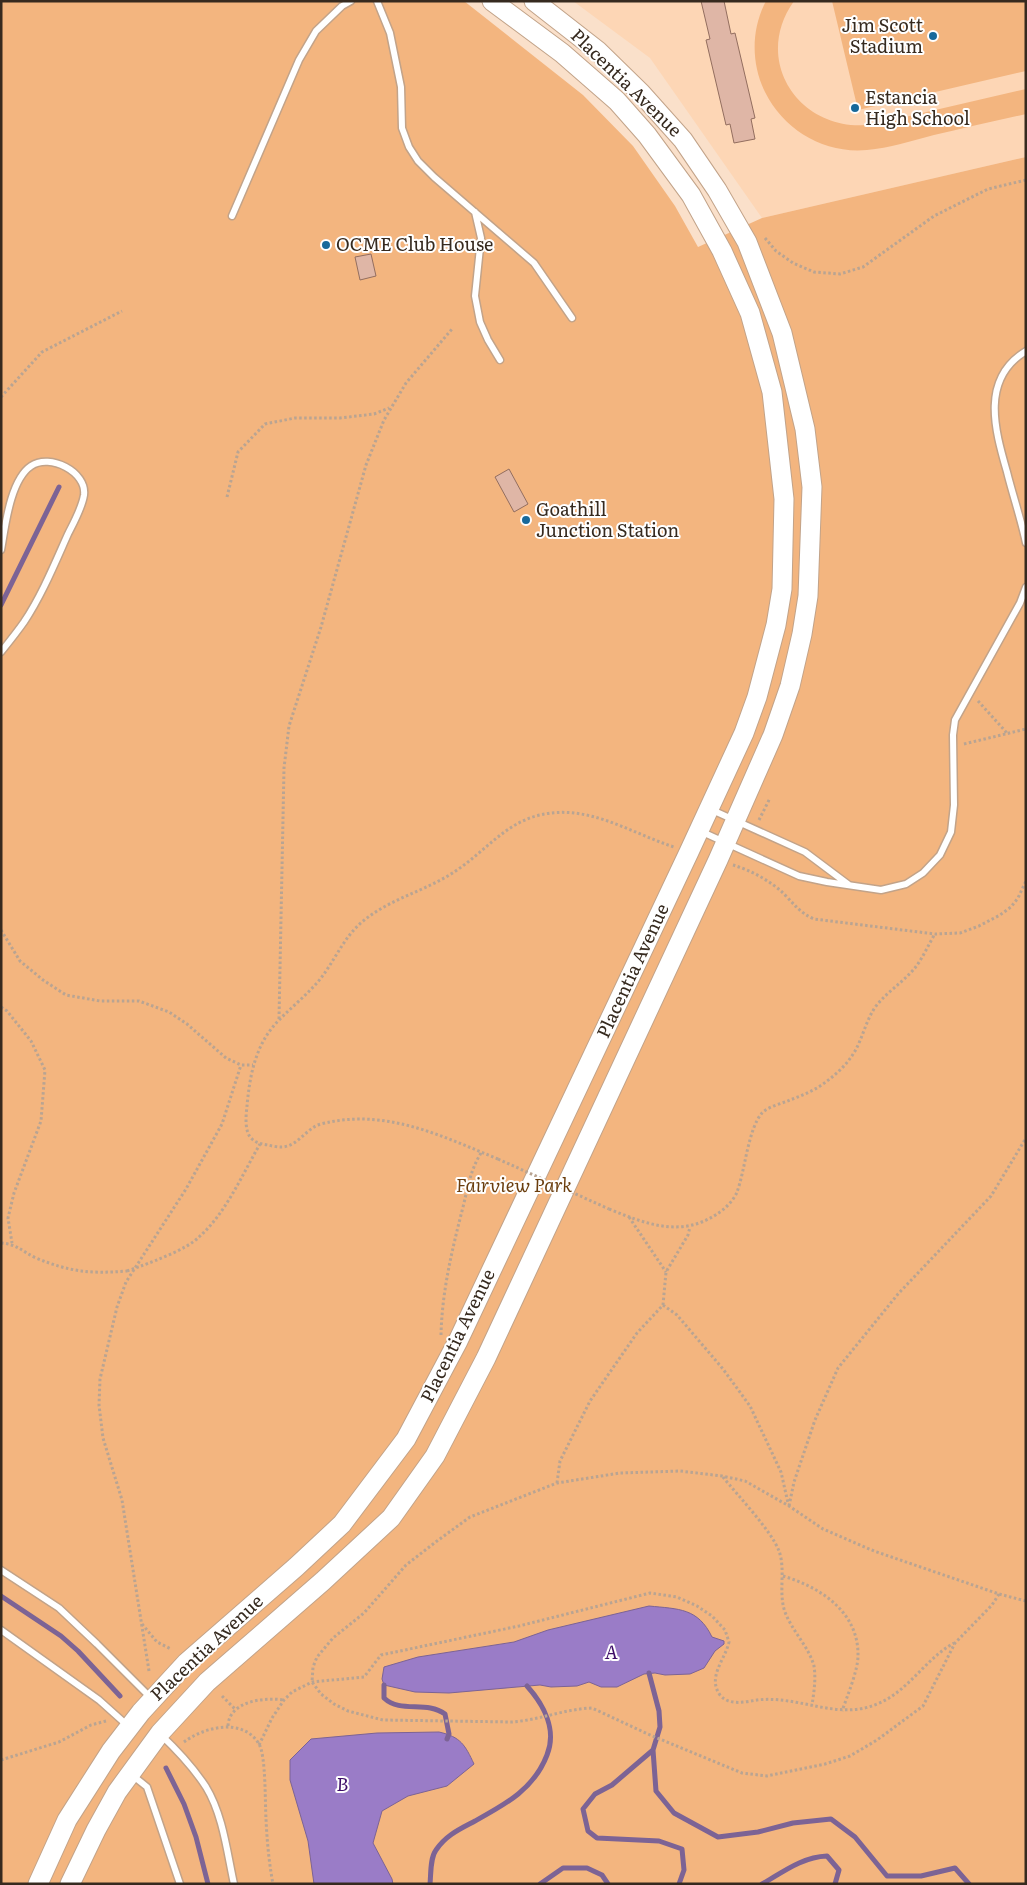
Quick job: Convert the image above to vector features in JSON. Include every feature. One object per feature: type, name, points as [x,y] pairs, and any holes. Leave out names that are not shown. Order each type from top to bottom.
[{"type":"main road","name":"Placentia Avenue","points":[[38,1884],[68,1820],[111,1751],[151,1699],[192,1657],[296,1567],[342,1524],[406,1439],[458,1341],[744,733],[757,697],[776,625],[782,589],[784,499],[778,435],[769,384],[750,313],[722,251],[685,188],[646,135],[617,101],[562,53],[492,1]]},
{"type":"main road","name":"Placentia Avenue","points":[[70,1884],[96,1830],[130,1773],[160,1733],[207,1682],[323,1581],[391,1518],[435,1456],[486,1358],[725,844],[765,753],[790,686],[808,596],[812,487],[805,429],[782,333],[747,242],[683,140],[641,93],[598,51],[534,1]]},
{"type":"lane","points":[[232,216],[299,60],[316,31],[342,6],[351,1]]},
{"type":"lane","points":[[377,1],[390,33],[401,87],[403,107],[402,128],[408,147],[418,161],[534,263],[572,318]]},
{"type":"lane","points":[[475,212],[481,238],[475,296],[480,322],[500,360]]},
{"type":"lane","points":[[1026,351],[1007,366],[997,385],[994,422],[1026,543]]},
{"type":"lane","points":[[1,550],[7,513],[17,484],[30,466],[48,460],[66,466],[79,479],[84,493],[80,508],[54,565],[25,621],[1,652]]},
{"type":"lane","points":[[698,831],[798,876],[850,886],[881,890],[906,884],[923,873],[940,855],[951,832],[954,805],[953,746],[955,720],[1020,602],[1026,587]]},
{"type":"lane","points":[[709,809],[806,852],[850,886]]},
{"type":"lane","points":[[1,1570],[59,1608],[151,1699]]},
{"type":"lane","points":[[1,1630],[99,1700],[129,1727]]},
{"type":"lane","points":[[160,1733],[175,1748],[206,1788],[219,1817],[234,1884]]},
{"type":"lane","points":[[130,1773],[147,1787],[180,1884]]},
{"type":"path","points":[[747,242],[764,238],[776,251],[793,263],[814,272],[840,274],[863,267],[934,216],[980,192],[1026,180]]},
{"type":"path","points":[[1,398],[42,352],[122,311]]},
{"type":"path","points":[[279,1020],[284,768],[289,726],[321,627],[366,466],[389,408],[406,383],[452,329]]},
{"type":"path","points":[[228,497],[238,452],[265,424],[295,418],[340,418],[374,414],[389,408]]},
{"type":"path","points":[[970,691],[1008,734]]},
{"type":"path","points":[[953,746],[1026,729]]},
{"type":"path","points":[[672,846],[596,816],[575,813],[536,816],[500,835],[436,884],[391,903],[370,915],[359,924],[346,940],[321,979],[308,994],[279,1020],[262,1042],[253,1066],[246,1114],[248,1135],[252,1140],[260,1144],[282,1147],[292,1144],[315,1126],[358,1118],[380,1119],[435,1134],[481,1152],[630,1217],[657,1225],[690,1227],[707,1220],[719,1212],[730,1202],[736,1193],[753,1132],[763,1112],[814,1090],[842,1069],[855,1051],[874,1008],[887,993],[914,969],[935,934]]},
{"type":"path","points":[[738,866],[766,879],[784,893],[797,909],[814,919],[935,934],[960,933],[1000,915],[1011,907],[1018,898],[1026,881]]},
{"type":"path","points":[[1,930],[20,961],[43,980],[66,995],[100,1001],[139,1001],[169,1012],[187,1024],[226,1058],[241,1065],[253,1066]]},
{"type":"path","points":[[1,1007],[7,1011],[30,1041],[45,1070],[41,1121],[14,1193],[8,1218],[12,1244]]},
{"type":"path","points":[[149,1671],[122,1500],[103,1438],[99,1405],[100,1379],[117,1307],[126,1282],[186,1189],[222,1124],[241,1065]]},
{"type":"path","points":[[789,1506],[794,1482],[815,1420],[838,1368],[898,1294],[991,1196],[1026,1138]]},
{"type":"path","points":[[1,1243],[12,1244],[35,1257],[66,1269],[96,1273],[127,1271],[162,1258],[198,1238],[216,1219],[260,1144]]},
{"type":"path","points":[[440,1341],[442,1307],[450,1257],[472,1167],[481,1152]]},
{"type":"path","points":[[630,1217],[666,1272]]},
{"type":"path","points":[[557,1483],[560,1461],[590,1401],[638,1333],[664,1305],[666,1272],[688,1235],[690,1227]]},
{"type":"path","points":[[664,1305],[682,1322],[723,1369],[750,1406],[781,1472],[789,1506]]},
{"type":"path","points":[[955,1643],[923,1706],[877,1740],[850,1756],[825,1764],[767,1776],[742,1773],[650,1735],[592,1708],[576,1708],[539,1718],[512,1722],[383,1720],[348,1711],[334,1704],[321,1694],[312,1682],[313,1667],[317,1657],[333,1638],[364,1613],[406,1565],[470,1518],[557,1483],[620,1473],[680,1471],[722,1476],[745,1482],[789,1506],[824,1529],[874,1551],[999,1594],[1026,1601]]},
{"type":"path","points":[[722,1476],[766,1530],[779,1551],[783,1576],[782,1603],[796,1634],[811,1657],[814,1666],[815,1676],[812,1705]]},
{"type":"path","points":[[783,1576],[802,1582],[834,1602],[845,1614],[857,1641],[858,1658],[842,1711]]},
{"type":"path","points":[[274,1884],[259,1745],[272,1718],[284,1700],[292,1692],[312,1682],[364,1677],[381,1655],[519,1626],[650,1593],[677,1597],[697,1606],[712,1616],[725,1630],[730,1642],[715,1674],[715,1683],[721,1696],[732,1702],[773,1698],[842,1711],[864,1709],[879,1704],[900,1690],[940,1651],[955,1643],[992,1606],[999,1594]]},
{"type":"path","points":[[141,1623],[157,1642],[171,1649]]},
{"type":"path","points":[[222,1696],[235,1709]]},
{"type":"path","points":[[228,1726],[231,1714],[235,1709],[250,1702],[274,1698],[284,1700]]},
{"type":"path","points":[[1,1760],[59,1742],[91,1724],[106,1721]]},
{"type":"path","points":[[175,1748],[194,1735],[228,1726],[248,1733],[259,1745]]},
{"type":"shaded area","name":"Estancia High School","points":[[573,1],[1026,1],[1026,157],[762,218],[650,58]]},
{"type":"green space","name":"Fairview Park","points":[[1,1],[464,1],[583,95],[633,146],[675,206],[698,247],[762,218],[1026,157],[1026,1884],[1,1884]]},
{"type":"green space","points":[[766,1],[794,1],[782,25],[778,48],[781,70],[791,90],[806,107],[826,119],[849,125],[875,124],[1026,89],[1026,114],[901,144],[867,150],[836,148],[807,137],[783,118],[773,106],[760,81],[755,58],[755,35]]},
{"type":"green space","name":"Jim Scott Stadium","points":[[832,1],[1026,1],[1026,71],[858,110]]},
{"type":"water","name":"A","points":[[649,1606],[678,1609],[694,1615],[707,1627],[712,1637],[724,1641],[724,1644],[715,1651],[704,1668],[690,1674],[644,1674],[617,1687],[601,1687],[589,1682],[577,1686],[551,1687],[540,1685],[449,1693],[415,1692],[384,1685],[382,1679],[384,1667],[418,1657],[514,1642],[548,1630]]},
{"type":"water","name":"B","points":[[439,1732],[457,1739],[468,1752],[474,1764],[447,1786],[408,1796],[382,1811],[373,1843],[393,1884],[314,1884],[308,1841],[290,1780],[290,1760],[311,1739],[377,1733]]},
{"type":"building","points":[[701,1],[724,1],[731,34],[735,33],[755,118],[751,119],[755,139],[734,143],[730,124],[726,125],[706,40],[710,39]]},
{"type":"building","points":[[371,254],[376,276],[360,280],[355,257]]},
{"type":"building","points":[[509,469],[528,504],[514,512],[495,477]]},
{"type":"waterway","points":[[1,605],[59,487]]},
{"type":"waterway","points":[[1,1596],[61,1636],[78,1651],[120,1696]]},
{"type":"waterway","points":[[649,1673],[659,1711],[660,1727],[653,1750],[656,1791],[674,1813],[718,1837],[758,1832],[793,1823],[831,1819],[855,1837],[887,1876],[921,1876],[955,1868],[969,1884]]},
{"type":"waterway","points":[[384,1685],[384,1698],[391,1703],[430,1708],[445,1714],[449,1734],[447,1739]]},
{"type":"waterway","points":[[430,1884],[433,1857],[444,1840],[508,1802],[518,1794],[535,1777],[547,1755],[550,1746],[550,1727],[539,1701],[527,1686]]},
{"type":"waterway","points":[[653,1750],[612,1785],[595,1794],[583,1809],[588,1831],[597,1838],[659,1841],[682,1849],[684,1870],[679,1884]]},
{"type":"waterway","points":[[166,1768],[184,1804],[196,1837],[208,1884]]},
{"type":"waterway","points":[[762,1884],[801,1862],[827,1856],[839,1870],[835,1884]]},
{"type":"waterway","points":[[540,1884],[563,1868],[587,1868],[602,1875],[608,1884]]},
{"type":"place","name":"Jim Scott Stadium","points":[[933,36]]},
{"type":"place","name":"Estancia High School","points":[[855,108]]},
{"type":"place","name":"OCME Club House","points":[[326,245]]},
{"type":"place","name":"Goathill Junction Station","points":[[526,520]]}]
